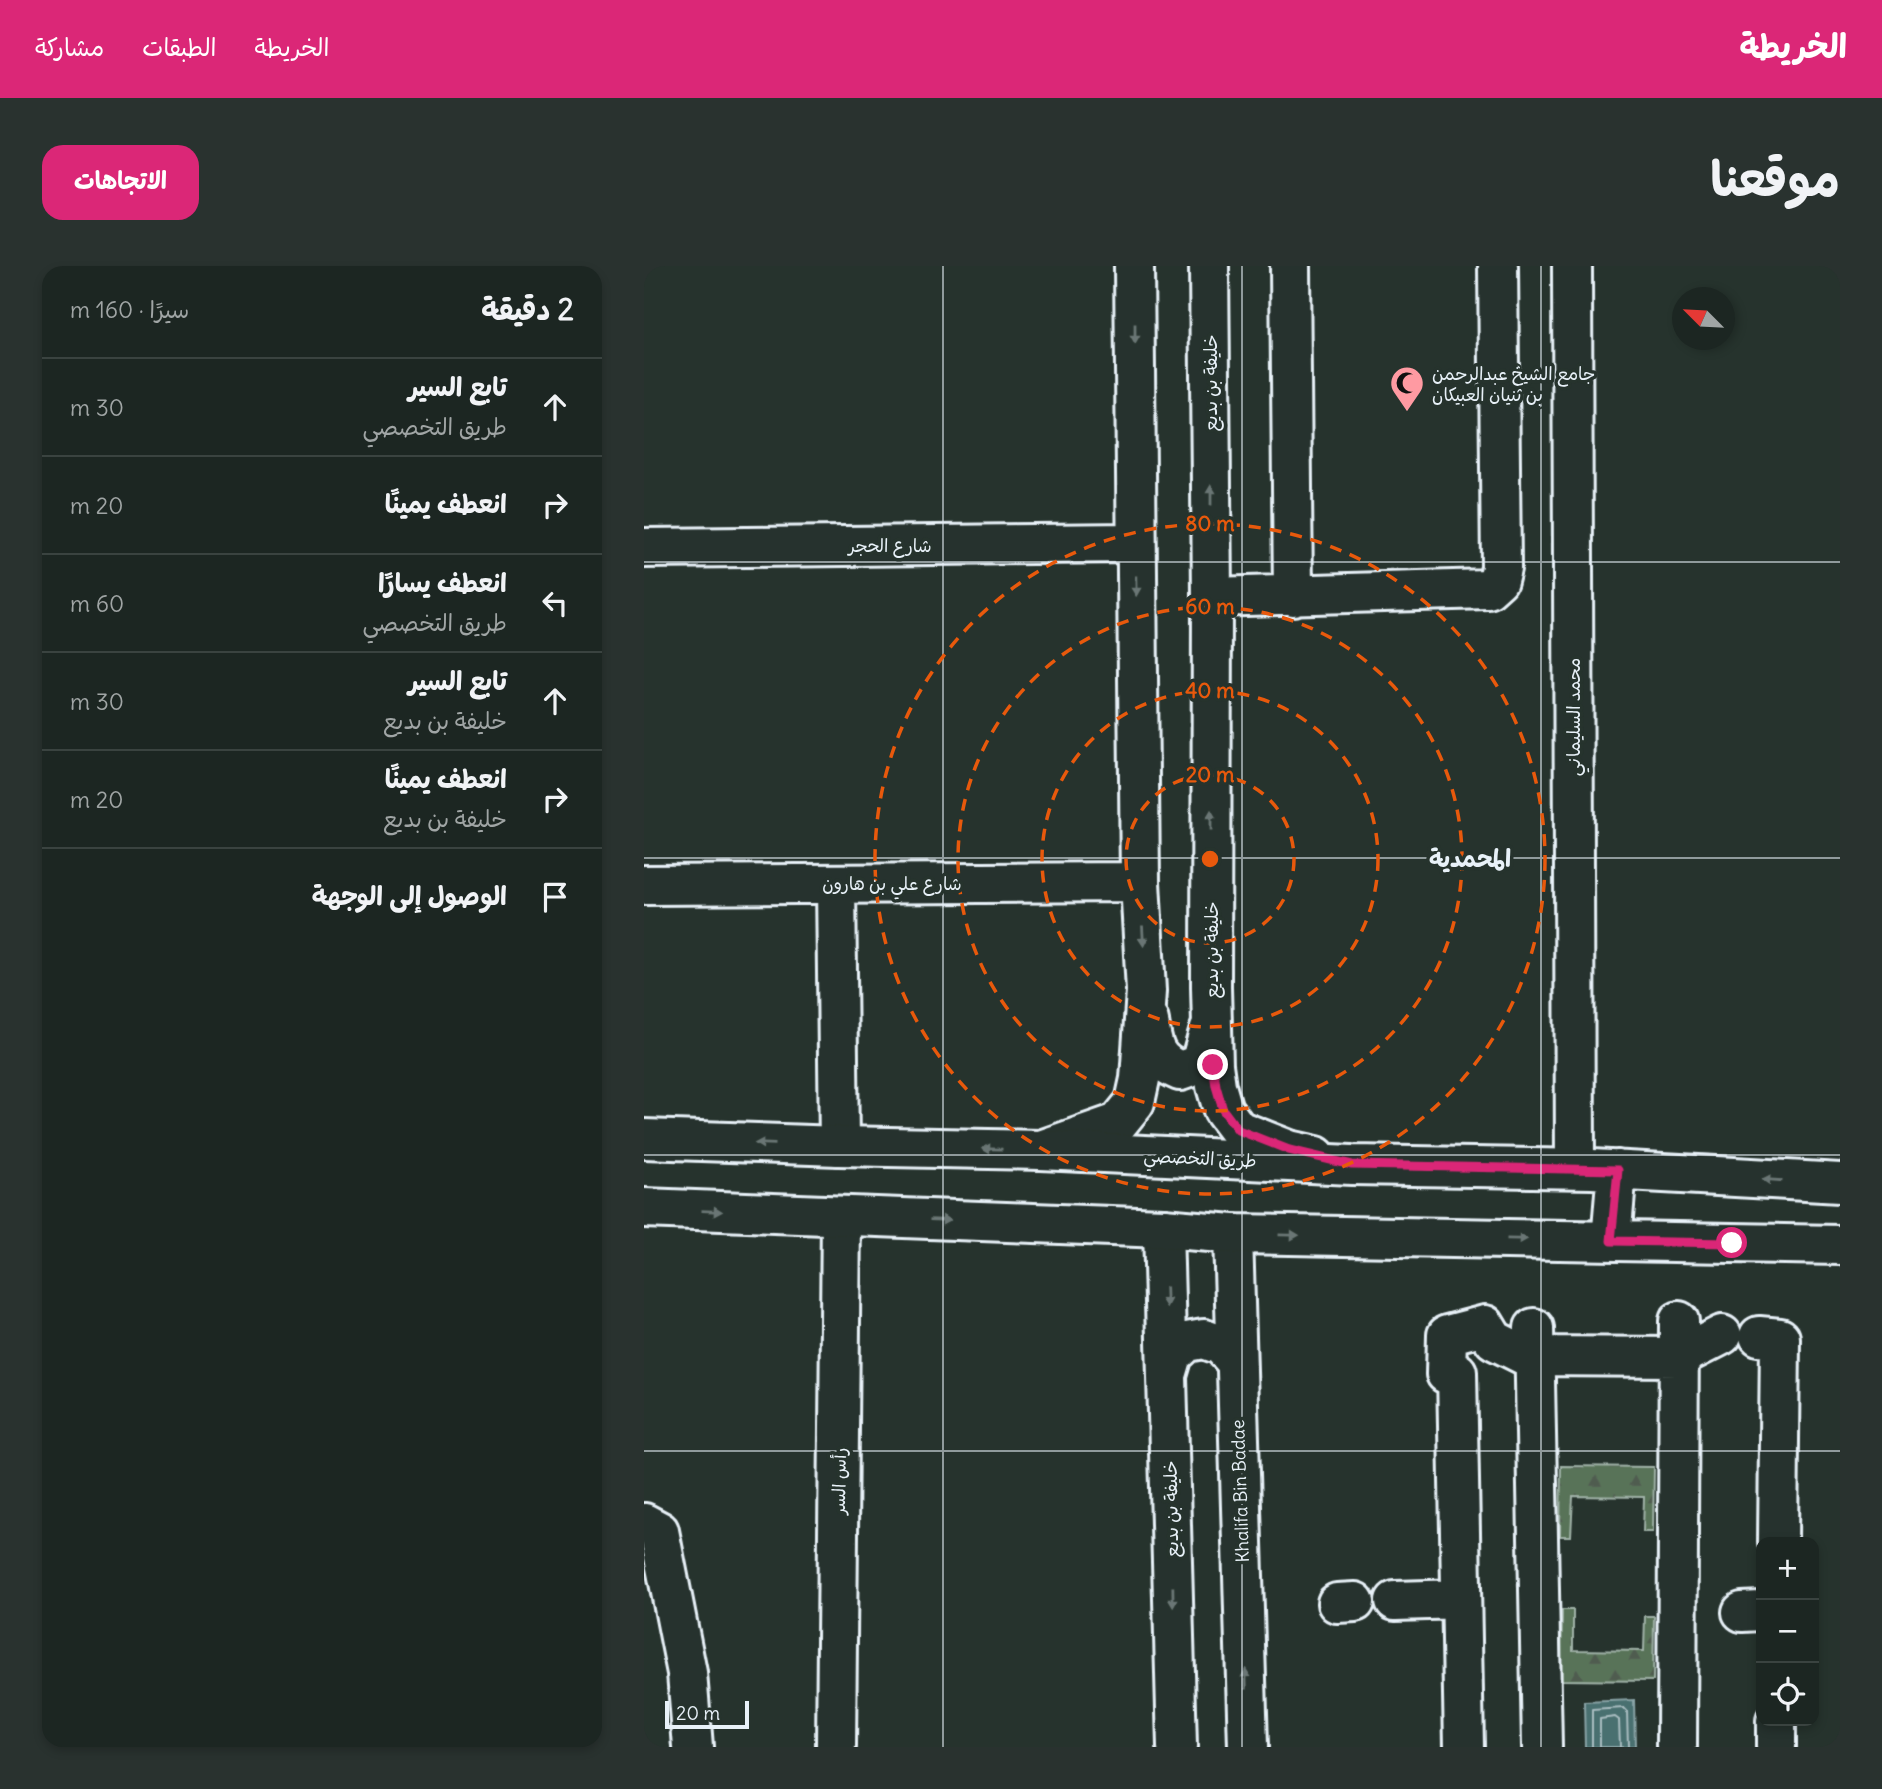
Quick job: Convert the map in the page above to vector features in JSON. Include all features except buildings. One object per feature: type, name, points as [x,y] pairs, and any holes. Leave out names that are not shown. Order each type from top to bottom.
[{"type":"street","points":[[1135,266],[1135,543],[1140,882],[1146,991],[1152,1042],[1165,1065],[1180,1071],[1200,1064],[1211,1027],[1211,987]]},
{"type":"street","name":"خليفة بن بديع","points":[[1209,266],[1211,987],[1216,1086],[1223,1110],[1238,1130],[1289,1150],[1352,1165]]},
{"type":"street","points":[[1290,266],[1293,596]]},
{"type":"street","points":[[1212,597],[1488,589],[1497,580],[1501,568],[1498,266]]},
{"type":"street","name":"محمد السليماني","points":[[1572,266],[1575,1168]]},
{"type":"street","name":"شارع الحجر","points":[[644,548],[1135,543]]},
{"type":"street","name":"شارع علي بن هارون","points":[[644,885],[1140,882]]},
{"type":"street","points":[[836,884],[839,1146]]},
{"type":"street","points":[[1041,1150],[1118,1123],[1135,1102],[1140,1079],[1146,991]]},
{"type":"street","name":"طريق التخصصي","points":[[644,1139],[1041,1150],[1352,1165],[1575,1168],[1833,1181]]},
{"type":"street","points":[[1611,1241],[1618,1170]]},
{"type":"street","points":[[644,1208],[1164,1228],[1233,1234],[1840,1245]]},
{"type":"street","name":"رأس السر","points":[[836,1747],[841,1216]]},
{"type":"street","name":"خليفة بن بديع","points":[[1164,1228],[1177,1747]]},
{"type":"street","name":"Khalifa Bin Badae","points":[[1233,1234],[1248,1747]]},
{"type":"street","points":[[1464,1747],[1464,1457],[1457,1373],[1446,1374],[1447,1335],[1485,1325],[1494,1340],[1524,1355],[1534,1342]]},
{"type":"street","points":[[1534,1342],[1741,1335],[1780,1338],[1778,1537]]},
{"type":"street","points":[[1168,1373],[1173,1355],[1186,1342],[1205,1339],[1221,1345],[1236,1362]]},
{"type":"street","points":[[1677,1747],[1684,1613],[1679,1339]]},
{"type":"street","points":[[1534,1342],[1526,1455],[1531,1618],[1542,1747]]},
{"type":"street","points":[[651,1527],[687,1673],[694,1747]]},
{"type":"street","points":[[1395,1601],[1466,1611]]},
{"type":"street","points":[[1776,1726],[1776,1747]]},
{"type":"green space","points":[[1561,1466],[1654,1467],[1653,1532],[1643,1532],[1644,1497],[1573,1496],[1571,1536],[1560,1536]]},
{"type":"green space","points":[[1562,1610],[1573,1610],[1573,1650],[1644,1651],[1645,1616],[1654,1616],[1653,1681],[1561,1680]]},
{"type":"water","points":[[1634,1700],[1635,1747],[1585,1747],[1584,1702]]},
{"type":"place","name":"جامع الشيخ عبدالرحمن بن ثنيان العبيكان","points":[[1407,413]]},
{"type":"district","name":"المحمدية","points":[[1470,858]]},
{"type":"route","points":[[1213,1065],[1223,1110],[1238,1130],[1289,1150],[1352,1165],[1618,1170],[1611,1241],[1732,1243]]}]
